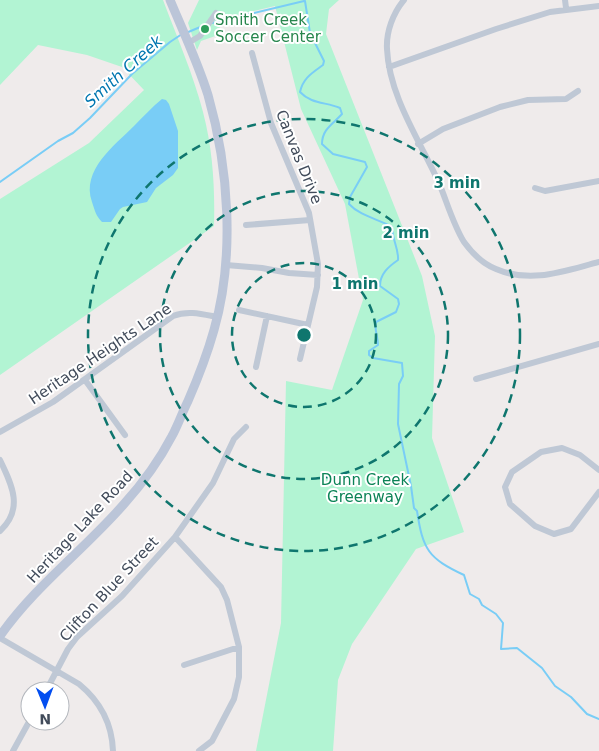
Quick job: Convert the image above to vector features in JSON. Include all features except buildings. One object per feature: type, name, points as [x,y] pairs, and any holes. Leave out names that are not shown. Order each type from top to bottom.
[{"type":"main road","name":"Heritage Lake Road","points":[[0,637],[22,607],[125,503],[148,474],[176,428],[199,375],[217,317],[226,266],[226,203],[217,132],[207,94],[170,0]]},
{"type":"street","points":[[404,0],[398,8],[387,38],[389,67],[407,121],[440,186],[457,230],[466,244],[480,259],[495,269],[516,275],[537,277],[552,275],[599,262]]},
{"type":"street","points":[[565,0],[566,8]]},
{"type":"street","points":[[389,67],[496,28],[550,12],[566,8],[599,6]]},
{"type":"street","points":[[188,43],[200,36],[216,13]]},
{"type":"street","name":"Canvas Drive","points":[[252,53],[271,123],[306,204],[318,264],[318,275],[300,360]]},
{"type":"street","points":[[418,144],[443,129],[500,107],[528,100],[566,99],[578,91]]},
{"type":"street","points":[[535,188],[544,192],[599,181]]},
{"type":"street","points":[[246,225],[310,220]]},
{"type":"street","points":[[226,266],[262,268],[289,273],[318,275]]},
{"type":"street","points":[[239,310],[308,325]]},
{"type":"street","name":"Heritage Heights Lane","points":[[0,432],[34,414],[85,380],[173,316],[195,312],[217,317]]},
{"type":"street","points":[[256,367],[268,316]]},
{"type":"street","points":[[476,379],[599,344]]},
{"type":"street","points":[[85,380],[125,435]]},
{"type":"street","name":"Clifton Blue Street","points":[[51,681],[68,649],[78,637],[122,596],[175,537],[213,483],[234,439],[246,427]]},
{"type":"street","points":[[599,470],[580,455],[562,448],[541,452],[512,472],[505,487],[510,504],[535,526],[554,534],[571,529],[599,492]]},
{"type":"street","points":[[0,460],[11,483],[14,496],[12,514],[0,532]]},
{"type":"street","points":[[175,537],[222,587],[239,646],[240,677],[234,699],[212,741],[199,751]]},
{"type":"street","points":[[0,637],[80,684],[96,699],[107,718],[113,751]]},
{"type":"street","points":[[184,664],[239,646]]},
{"type":"street","points":[[13,751],[24,731]]},
{"type":"green space","points":[[0,0],[163,0],[190,70],[203,112],[214,183],[214,226],[0,375],[0,199],[89,143],[144,90],[122,67],[87,55],[38,45],[0,85]]},
{"type":"green space","name":"Dunn Creek Greenway","points":[[199,0],[339,0],[329,9],[326,34],[422,276],[435,336],[432,438],[464,532],[416,549],[352,644],[338,680],[333,751],[256,751],[281,623],[286,381],[332,390],[363,300],[345,204],[301,109],[275,6],[221,19],[219,24],[221,34],[201,41],[197,50],[188,23]]},
{"type":"water","points":[[162,99],[166,100],[169,104],[178,131],[178,168],[173,175],[156,188],[147,202],[123,207],[111,222],[102,222],[95,211],[90,190],[91,179],[95,169],[109,150]]},
{"type":"waterway","name":"Smith Creek","points":[[212,23],[304,1]]},
{"type":"waterway","points":[[305,1],[310,33],[324,61],[323,65],[306,79],[300,92],[309,99],[340,108],[342,114],[326,131],[322,144],[333,154],[365,162],[367,167],[350,197],[349,204],[364,214],[392,227],[398,260],[385,271],[381,278],[380,286],[398,299],[399,304],[396,312],[376,322],[375,328],[378,345],[369,351],[369,355],[373,358],[402,363],[403,376],[399,384],[398,424],[414,508],[417,511],[425,544],[435,558],[464,575],[470,594],[479,599],[482,605],[496,614],[503,623],[501,649],[517,648],[542,668],[555,686],[571,697],[587,714],[599,719]]},
{"type":"waterway","name":"Smith Creek","points":[[186,33],[205,25]]},
{"type":"waterway","name":"Smith Creek","points":[[0,182],[58,141],[73,133],[132,74],[182,34]]},
{"type":"place","name":"Smith Creek Soccer Center","points":[[205,29]]}]
